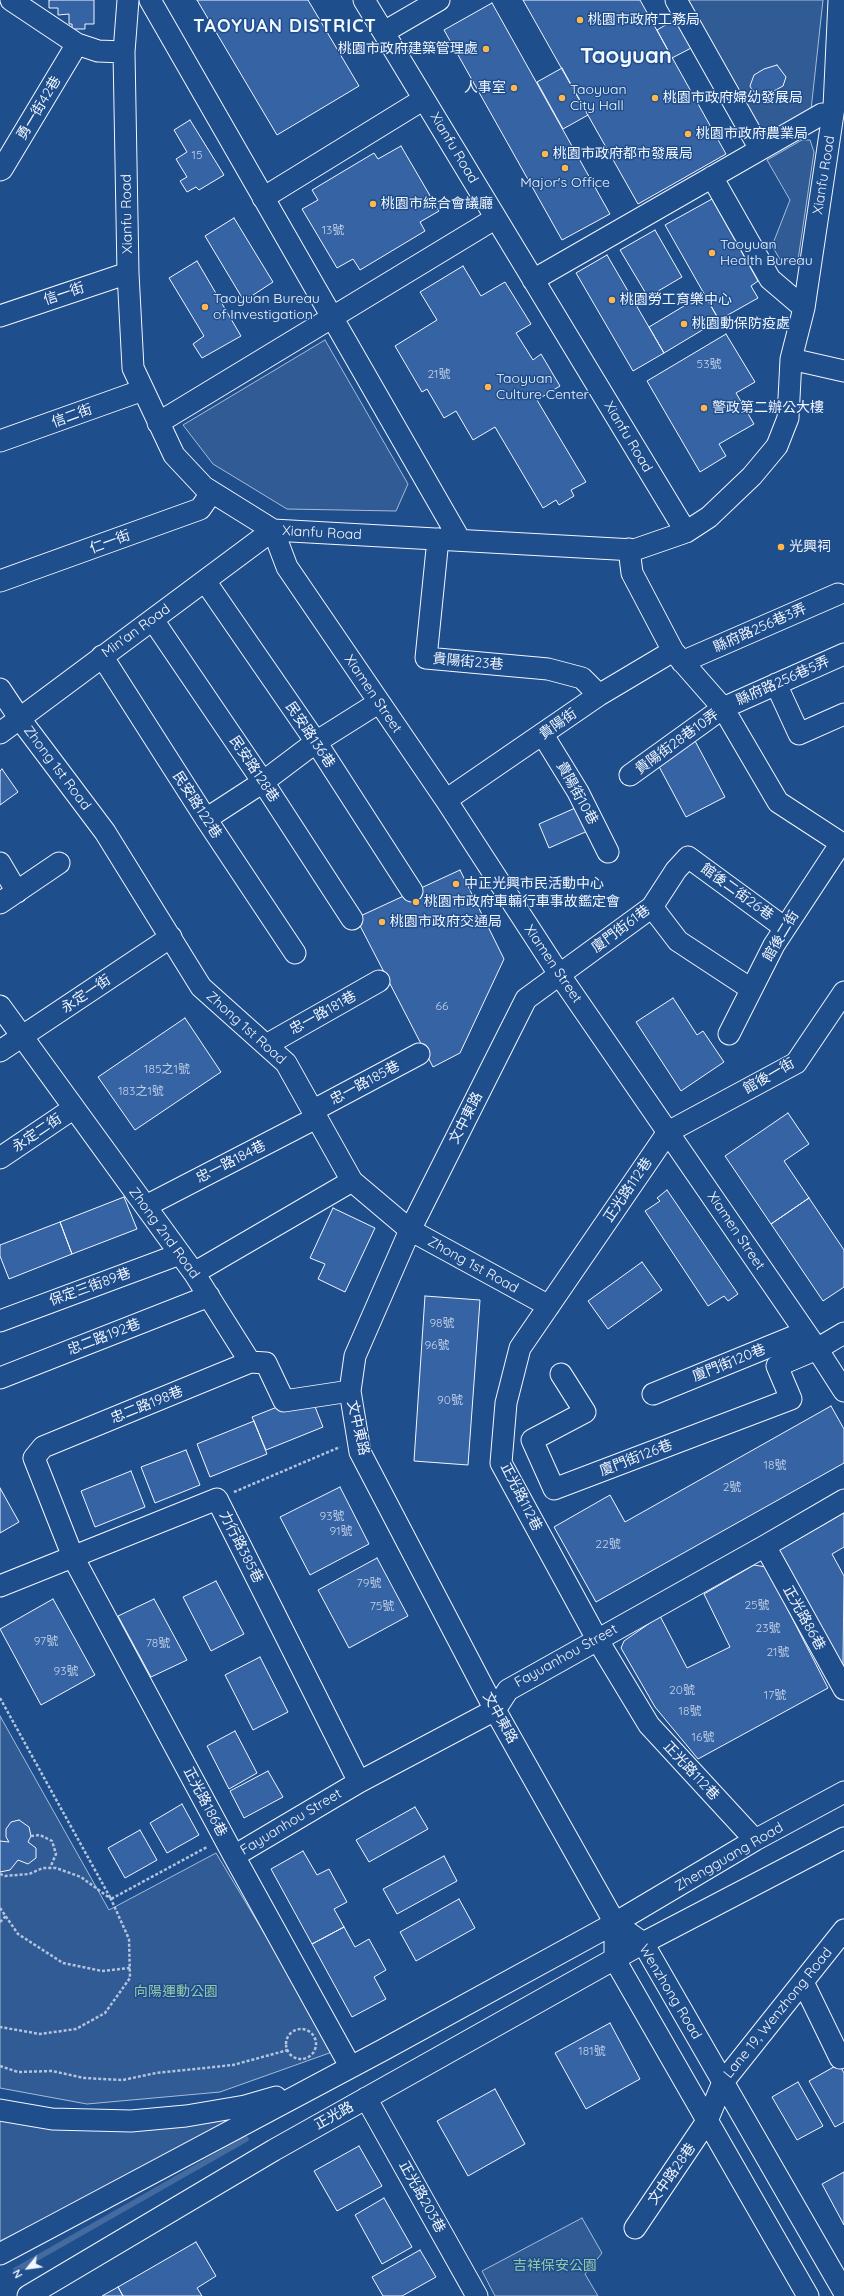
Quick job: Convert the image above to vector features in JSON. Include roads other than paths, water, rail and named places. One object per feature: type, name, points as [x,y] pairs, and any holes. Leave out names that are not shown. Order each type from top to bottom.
[{"type":"street","points":[[11,0],[77,44],[98,51],[124,52]]},
{"type":"street","name":"Xianfu Road","points":[[128,0],[124,52],[128,273],[133,368],[174,455],[204,487],[273,530],[634,550],[686,532],[709,517],[752,476],[777,446],[788,418],[791,359],[804,308],[833,114],[839,0]]},
{"type":"street","points":[[150,0],[460,540]]},
{"type":"street","name":"Xianfu Road","points":[[364,0],[686,532]]},
{"type":"street","points":[[384,32],[440,0]]},
{"type":"street","points":[[676,0],[760,149]]},
{"type":"street","name":"勇一街42巷","points":[[0,170],[77,44]]},
{"type":"street","name":"Xianfu Road","points":[[263,198],[424,99]]},
{"type":"street","name":"Xianfu Road","points":[[533,280],[822,114],[833,114]]},
{"type":"street","points":[[712,177],[770,279],[804,308]]},
{"type":"street","points":[[158,423],[331,316],[496,218]]},
{"type":"street","name":"信一街","points":[[0,316],[128,273]]},
{"type":"street","points":[[791,359],[844,370]]},
{"type":"street","name":"信二街","points":[[0,441],[143,390]]},
{"type":"street","name":"仁一街","points":[[0,582],[200,509],[212,492]]},
{"type":"street","name":"Min'an Road","points":[[0,733],[273,530]]},
{"type":"street","name":"Xiamen Street","points":[[273,530],[287,566],[378,703],[446,800],[560,974],[817,1349],[844,1392]]},
{"type":"street","name":"貴陽街23巷","points":[[438,539],[426,658],[548,669],[582,678],[599,695]]},
{"type":"street","points":[[629,549],[632,573],[678,656],[723,708],[778,802],[843,844]]},
{"type":"street","name":"民安路136巷","points":[[205,581],[316,742],[412,891]]},
{"type":"street","name":"縣府路256巷3弄","points":[[678,656],[838,594]]},
{"type":"street","name":"民安路128巷","points":[[153,620],[263,782],[352,919]]},
{"type":"street","name":"縣府路256巷5弄","points":[[723,708],[844,654]]},
{"type":"street","name":"民安路122巷","points":[[102,656],[206,819],[295,953]]},
{"type":"street","name":"貴陽街","points":[[446,800],[543,735],[599,695],[678,656]]},
{"type":"street","points":[[776,684],[799,734],[844,714]]},
{"type":"street","name":"Zhong 1st Road","points":[[0,689],[20,719],[106,832],[201,987],[268,1044],[286,1062],[314,1115],[352,1181],[410,1230],[549,1306]]},
{"type":"street","points":[[206,819],[263,782],[316,742],[378,703]]},
{"type":"street","name":"貴陽街28巷10弄","points":[[630,775],[723,708]]},
{"type":"street","name":"貴陽街10巷","points":[[543,735],[578,792],[608,852]]},
{"type":"street","name":"館後二街","points":[[729,1034],[751,989],[785,928],[843,844]]},
{"type":"street","name":"廈門街61巷","points":[[560,974],[652,908],[676,870],[688,856]]},
{"type":"street","name":"館後二街26巷","points":[[688,856],[785,928]]},
{"type":"street","points":[[0,863],[17,892]]},
{"type":"street","points":[[0,903],[59,863]]},
{"type":"street","points":[[652,908],[678,942],[751,989]]},
{"type":"street","name":"永定一街","points":[[0,1051],[171,937]]},
{"type":"street","name":"文中東路","points":[[560,974],[526,999],[410,1230],[355,1356],[350,1391],[360,1452],[495,1710],[614,1923]]},
{"type":"street","name":"忠一路181巷","points":[[268,1044],[379,981]]},
{"type":"street","name":"館後一街","points":[[668,1132],[796,1063],[844,992]]},
{"type":"street","name":"Zhong 2nd Road","points":[[0,1006],[194,1273],[250,1362]]},
{"type":"street","name":"忠一路185巷","points":[[314,1115],[419,1054]]},
{"type":"street","name":"永定二街","points":[[0,1158],[74,1108]]},
{"type":"street","name":"忠一路184巷","points":[[146,1206],[314,1115]]},
{"type":"street","name":"正光路112巷","points":[[668,1132],[520,1348],[506,1403],[501,1464],[597,1639],[649,1725],[755,1840]]},
{"type":"street","points":[[194,1273],[352,1181]]},
{"type":"street","name":"保定三街89巷","points":[[0,1321],[180,1254]]},
{"type":"street","name":"忠二路192巷","points":[[0,1378],[209,1296]]},
{"type":"street","name":"廈門街120巷","points":[[653,1394],[805,1332]]},
{"type":"street","points":[[817,1349],[844,1333]]},
{"type":"street","name":"廈門街126巷","points":[[561,1374],[585,1412],[532,1440],[554,1489],[791,1399],[777,1366],[817,1349]]},
{"type":"street","points":[[250,1362],[266,1363],[284,1401],[350,1391]]},
{"type":"street","name":"忠二路198巷","points":[[43,1448],[250,1362]]},
{"type":"street","name":"正光路186巷","points":[[43,1448],[34,1458],[73,1557],[234,1856],[350,2066]]},
{"type":"street","name":"力行路385巷","points":[[0,1586],[217,1499],[360,1782]]},
{"type":"street","name":"Fayuanhou Street","points":[[234,1856],[360,1782],[495,1710],[508,1690],[844,1500]]},
{"type":"street","name":"正光路86巷","points":[[765,1546],[844,1689]]},
{"type":"street","name":"Zhengguang Road","points":[[614,1923],[755,1840],[844,1792]]},
{"type":"street","points":[[643,1943],[844,1838]]},
{"type":"street","points":[[0,2254],[206,2145],[350,2066],[383,2050],[614,1923]]},
{"type":"street","name":"Wenzhong Road","points":[[614,1923],[643,1943],[844,2292]]},
{"type":"street","name":"Wenzhong Road","points":[[614,1923],[615,1960],[808,2296]]},
{"type":"street","name":"Lane 19, Wenzhong Road","points":[[707,2120],[723,2082],[844,1930]]},
{"type":"street","name":"正光路","points":[[28,2296],[274,2150],[643,1943]]},
{"type":"street","points":[[803,1982],[840,2058]]},
{"type":"street","points":[[0,2110],[52,2119],[131,2121],[186,2116],[245,2106],[313,2086]]},
{"type":"street","name":"正光路203巷","points":[[366,2098],[471,2294]]},
{"type":"street","name":"文中路28巷","points":[[635,2228],[707,2120]]},
{"type":"waterway","points":[[16,2270],[246,2139]]},
{"type":"place","name":"桃園市政府工務局","points":[[580,20]]},
{"type":"place","name":"桃園市政府建築管理處","points":[[486,49]]},
{"type":"place","name":"人事室","points":[[514,88]]},
{"type":"place","name":"Taoyuan City Hall","points":[[562,98]]},
{"type":"place","name":"桃園市政府婦幼發展局","points":[[655,98]]},
{"type":"place","name":"桃園市政府農業局","points":[[688,134]]},
{"type":"place","name":"桃園市政府都市發展局","points":[[545,154]]},
{"type":"place","name":"Major's Office","points":[[565,168]]},
{"type":"place","name":"桃園市綜合會議廳","points":[[373,204]]},
{"type":"place","name":"Taoyuan Health Bureau","points":[[712,253]]},
{"type":"place","name":"桃園勞工育樂中心","points":[[612,300]]},
{"type":"place","name":"Taoyuan Bureau of Investigation","points":[[205,307]]},
{"type":"place","name":"桃園動保防疫處","points":[[684,324]]},
{"type":"place","name":"Taoyuan Culture Center","points":[[488,387]]},
{"type":"place","name":"警政第二辦公大樓","points":[[704,408]]},
{"type":"place","name":"光興祠","points":[[781,547]]},
{"type":"place","name":"中正光興市民活動中心","points":[[456,884]]},
{"type":"place","name":"桃園市政府車輛行車事故鑑定會","points":[[416,902]]},
{"type":"place","name":"桃園市政府交通局","points":[[382,922]]},
{"type":"district","name":"TAOYUAN DISTRICT","points":[[285,27]]},
{"type":"district","name":"Taoyuan","points":[[626,56]]},
{"type":"park label","name":"向陽運動公園","points":[[176,1992]]},
{"type":"park label","name":"吉祥保安公園","points":[[555,2266]]}]
